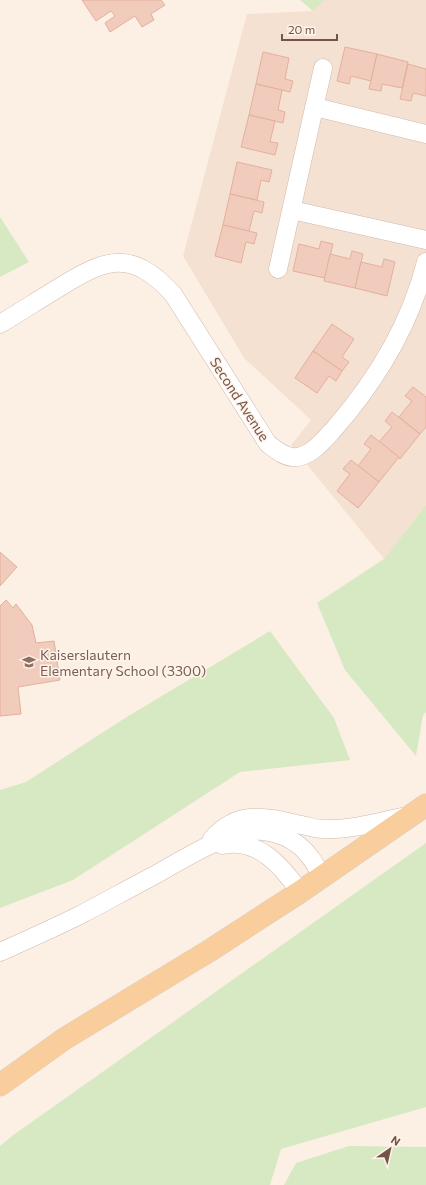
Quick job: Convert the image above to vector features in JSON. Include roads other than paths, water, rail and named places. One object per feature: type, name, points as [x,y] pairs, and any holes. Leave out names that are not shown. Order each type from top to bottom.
[{"type":"main road","points":[[0,1085],[64,1039],[209,951],[322,878],[421,809]]},
{"type":"street","points":[[278,269],[323,68]]},
{"type":"street","points":[[315,107],[426,134]]},
{"type":"street","points":[[292,210],[426,240]]},
{"type":"street","name":"Second Avenue","points":[[0,324],[85,271],[106,263],[124,262],[143,268],[160,280],[174,294],[268,444],[280,453],[292,457],[311,452],[326,438],[368,387],[385,360],[402,325],[426,262]]},
{"type":"street","points":[[203,848],[221,829],[242,818],[266,817],[321,829],[363,826],[421,809]]},
{"type":"street","points":[[0,952],[62,924],[203,848],[243,832],[264,831],[287,838],[306,850],[316,864],[322,878]]},
{"type":"street","points":[[203,848],[228,843],[240,843],[252,846],[278,864],[300,892]]},
{"type":"place","name":"Kaiserslautern Elementary School (3300)","points":[[29,662]]}]
